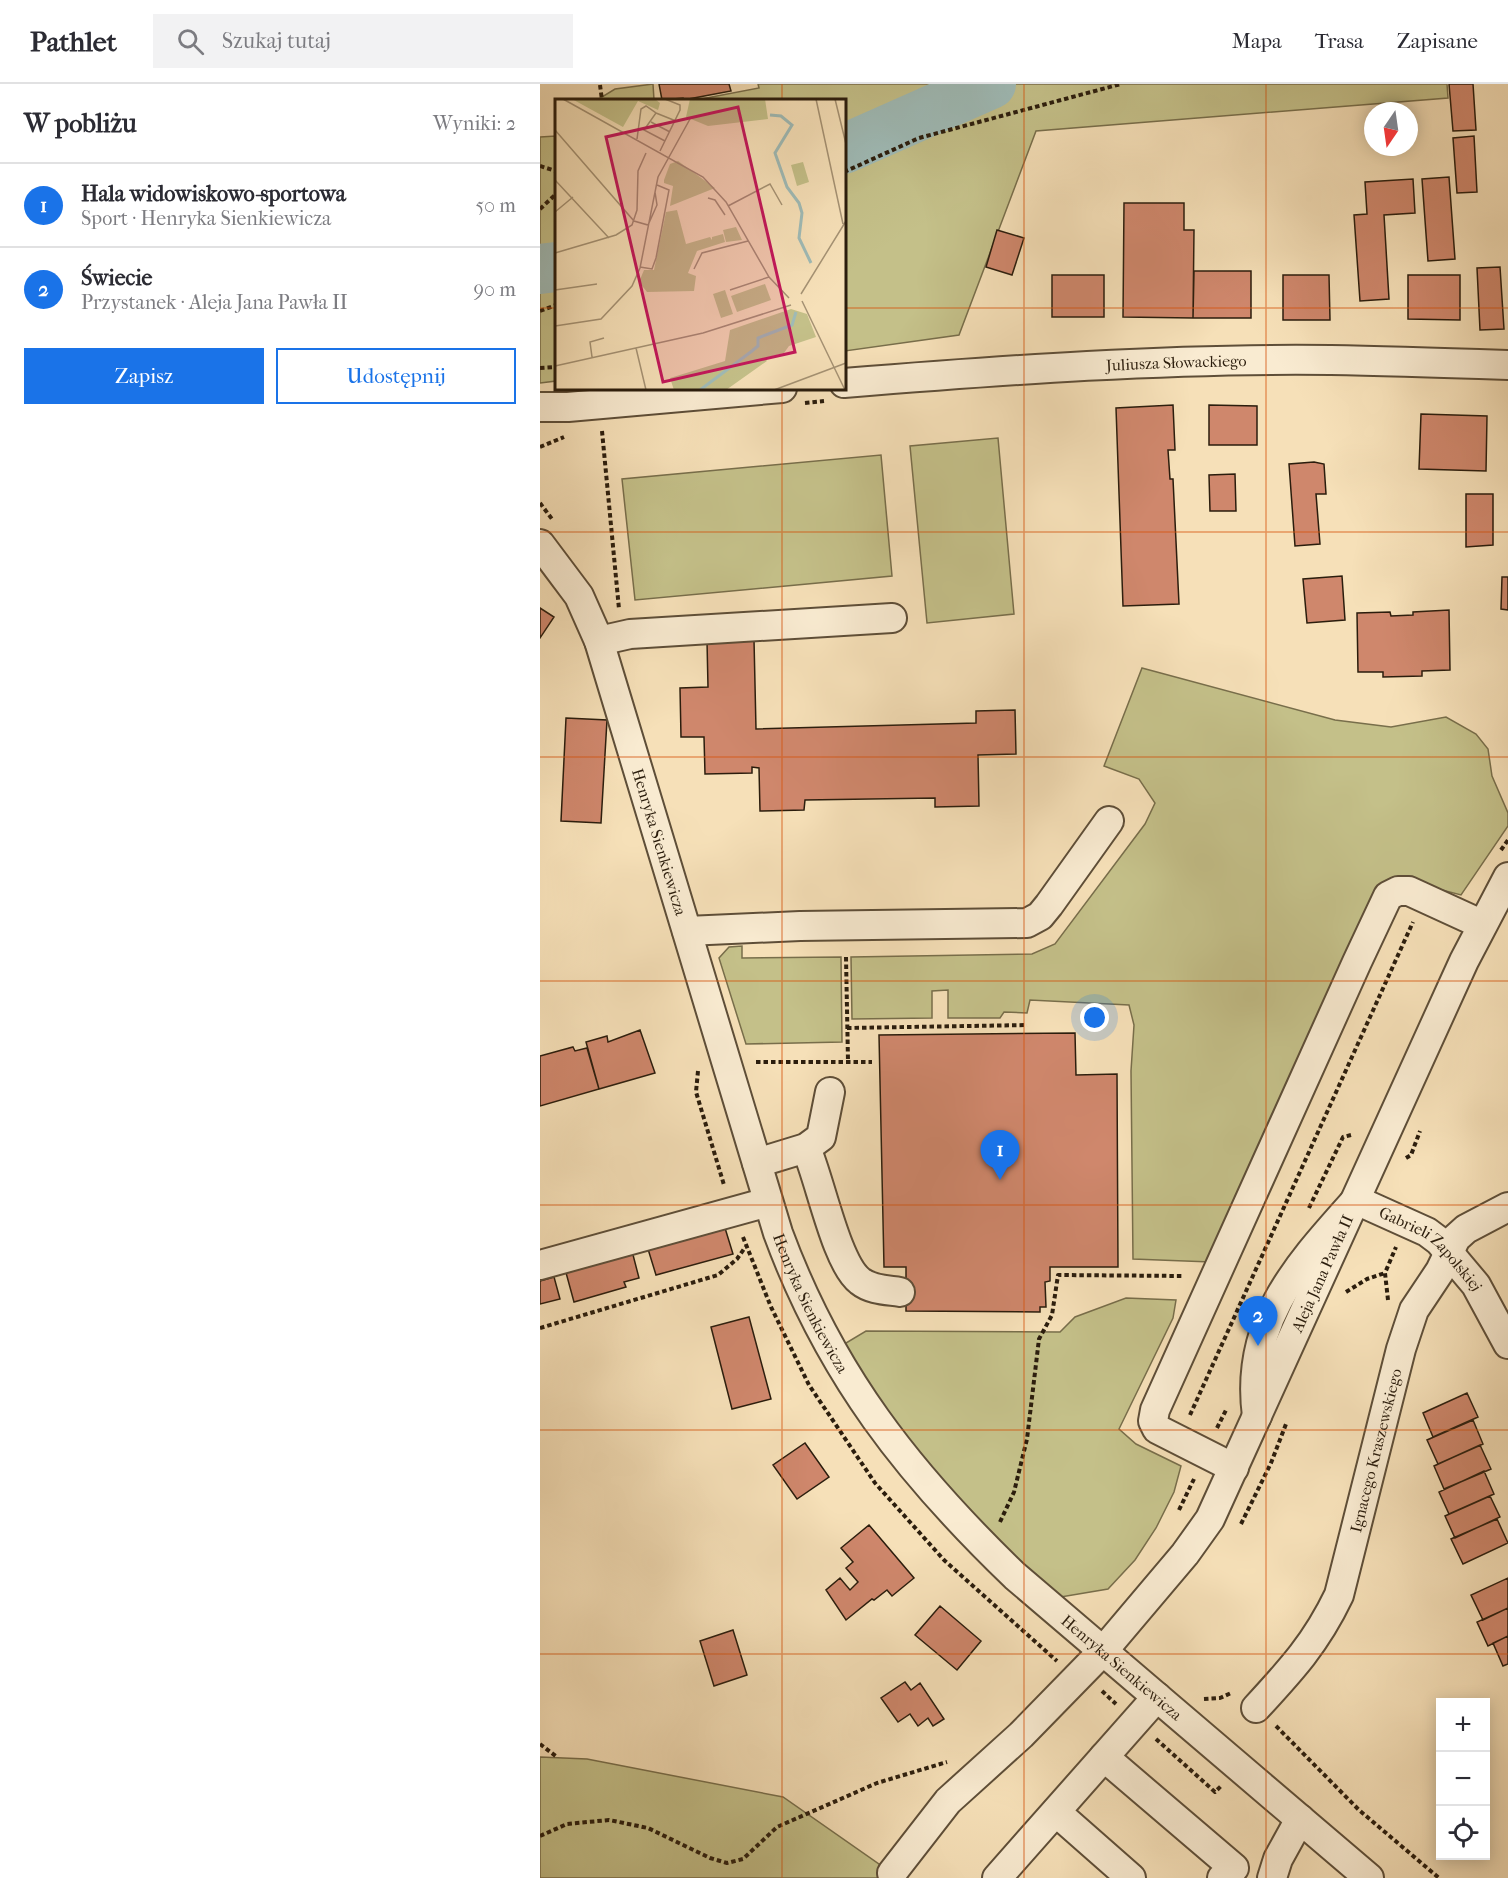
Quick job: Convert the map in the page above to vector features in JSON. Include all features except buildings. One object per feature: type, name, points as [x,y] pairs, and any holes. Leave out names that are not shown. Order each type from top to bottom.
[{"type":"street","name":"Juliusza Słowackiego","points":[[846,383],[971,372],[1148,364],[1329,360],[1508,365]]},
{"type":"street","points":[[540,407],[568,407],[759,390]]},
{"type":"street","points":[[540,425],[568,407]]},
{"type":"street","name":"Henryka Sienkiewicza","points":[[547,532],[579,596],[614,633],[687,931],[768,1202],[792,1271],[823,1337],[896,1448],[924,1484],[987,1550],[1369,1878]]},
{"type":"street","points":[[614,633],[892,618]]},
{"type":"street","points":[[687,931],[800,926],[1027,923],[1040,916],[1049,905],[1109,821]]},
{"type":"street","name":"Aleja Jana Pawła II","points":[[892,1873],[948,1802],[1021,1735],[1103,1651],[1198,1537],[1220,1500],[1481,924],[1508,877]]},
{"type":"street","points":[[1234,1468],[1157,1429],[1153,1420],[1155,1410],[1212,1282],[1388,896],[1398,891],[1409,891],[1481,924]]},
{"type":"street","points":[[756,1163],[806,1148],[821,1137],[830,1092]]},
{"type":"street","points":[[806,1148],[816,1169],[836,1235],[859,1281],[878,1290],[900,1292]]},
{"type":"street","name":"Gabrieli Zapolskiej","points":[[1356,1200],[1426,1232],[1449,1251],[1476,1285],[1508,1344]]},
{"type":"street","points":[[540,1264],[768,1202]]},
{"type":"street","name":"Ignacego Kraszewskiego","points":[[1248,1698],[1302,1659],[1322,1630],[1339,1595],[1408,1325],[1456,1238],[1466,1229],[1508,1207]]},
{"type":"street","points":[[997,1878],[1157,1697]]},
{"type":"street","points":[[1104,1757],[1228,1873],[1272,1877],[1300,1818]]},
{"type":"street","points":[[1056,1812],[1131,1878]]},
{"type":"path","points":[[846,171],[919,138],[1121,84]]},
{"type":"path","points":[[540,166],[555,171]]},
{"type":"path","points":[[540,209],[555,195]]},
{"type":"path","points":[[540,311],[555,305]]},
{"type":"path","points":[[540,368],[555,367]]},
{"type":"path","points":[[602,421],[614,633]]},
{"type":"path","points":[[540,503],[547,532]]},
{"type":"path","points":[[612,604],[614,633]]},
{"type":"path","points":[[1188,1419],[1415,918]]},
{"type":"path","points":[[846,957],[848,1061]]},
{"type":"path","points":[[847,1028],[1027,1026]]},
{"type":"path","points":[[746,1062],[872,1062]]},
{"type":"path","points":[[1308,1210],[1343,1137],[1351,1135]]},
{"type":"path","points":[[540,1328],[718,1275],[737,1259],[747,1245]]},
{"type":"path","points":[[1343,1294],[1367,1279],[1385,1273]]},
{"type":"path","points":[[996,1532],[1017,1482],[1027,1439],[1039,1339],[1052,1315],[1058,1275],[1203,1276],[1212,1282],[1238,1310],[1247,1315]]},
{"type":"path","points":[[1175,1520],[1229,1404]]},
{"type":"path","points":[[1240,1526],[1284,1434],[1287,1416]]},
{"type":"path","points":[[1082,1674],[1215,1792]]},
{"type":"path","points":[[1199,1698],[1248,1698],[1359,1810],[1439,1878]]},
{"type":"path","points":[[540,1744],[557,1757]]},
{"type":"path","points":[[540,1836],[567,1824],[609,1820],[648,1828],[710,1858],[726,1863],[743,1859],[777,1827],[877,1783],[951,1760]]},
{"type":"shaded area","points":[[653,84],[654,99],[599,99],[615,89]]},
{"type":"shaded area","points":[[758,84],[1447,84],[1448,98],[1364,102],[1364,105],[1036,131],[959,335],[846,351],[846,99],[701,99],[759,88]]},
{"type":"shaded area","points":[[555,136],[555,381],[540,383],[540,137]]},
{"type":"shaded area","points":[[998,438],[1014,614],[927,623],[910,446]]},
{"type":"shaded area","points":[[881,455],[892,576],[635,600],[622,479]]},
{"type":"shaded area","points":[[1142,668],[1335,720],[1391,727],[1446,717],[1476,734],[1488,749],[1492,776],[1508,813],[1508,826],[1461,895],[1393,877],[1365,921],[1211,1262],[1133,1259],[1131,1071],[1134,1025],[1129,1005],[1030,1000],[1027,1013],[1004,1012],[1000,1018],[948,1018],[948,990],[932,991],[932,1018],[852,1019],[851,957],[1032,954],[1055,944],[1145,824],[1155,803],[1139,779],[1104,766]]},
{"type":"shaded area","points":[[742,946],[742,958],[841,957],[842,1042],[746,1044],[719,958],[729,947]]},
{"type":"shaded area","points":[[1126,1298],[1176,1300],[1173,1318],[1119,1429],[1136,1444],[1181,1466],[1174,1492],[1156,1528],[1135,1560],[1108,1589],[1043,1600],[831,1352],[866,1331],[1060,1332],[1075,1317]]},
{"type":"shaded area","points":[[540,1757],[587,1759],[783,1797],[899,1878],[540,1878]]},
{"type":"waterway","points":[[846,148],[991,84]]},
{"type":"waterway","points":[[540,269],[555,267]]},
{"type":"place","name":"Hala widowiskowo-sportowa","points":[[1000,1180]]},
{"type":"place","name":"Świecie","points":[[1258,1346]]}]
